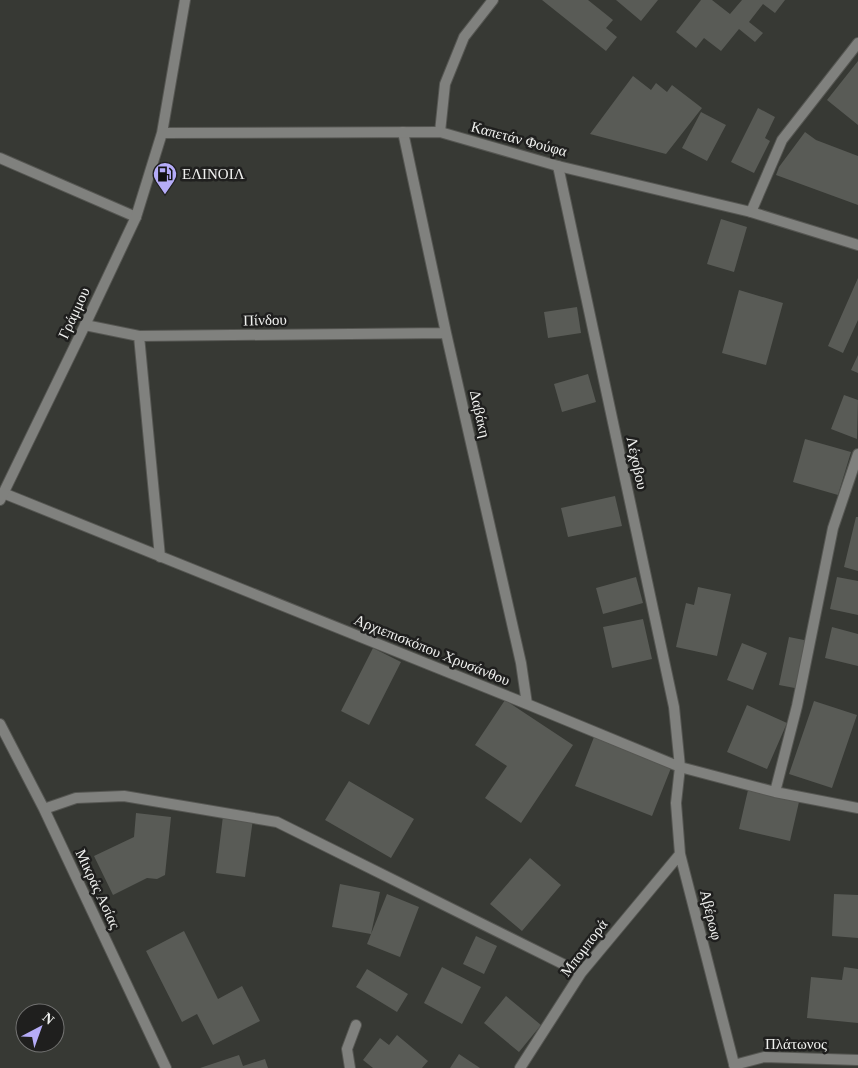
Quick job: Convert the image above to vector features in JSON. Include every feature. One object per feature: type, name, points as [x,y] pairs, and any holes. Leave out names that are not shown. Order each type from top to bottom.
[{"type":"street","name":"Γράμμου","points":[[2,496],[86,325],[136,217],[162,133],[185,0]]},
{"type":"street","points":[[440,132],[445,84],[464,37],[493,0]]},
{"type":"street","points":[[751,212],[782,140],[858,44]]},
{"type":"street","name":"Δαβάκη","points":[[404,132],[446,333],[521,663],[527,704]]},
{"type":"street","name":"Καπετάν Φούφα","points":[[162,133],[440,132],[558,166],[751,212],[858,245]]},
{"type":"street","points":[[0,158],[136,217]]},
{"type":"street","name":"Λέχοβου","points":[[558,166],[674,707],[680,767]]},
{"type":"street","name":"Πίνδου","points":[[86,325],[139,336],[446,333]]},
{"type":"street","points":[[139,336],[160,557]]},
{"type":"street","points":[[775,792],[797,706],[833,528],[858,454]]},
{"type":"street","name":"Αρχιεπισκόπου Χρυσάνθου","points":[[2,496],[160,557],[680,767],[775,792],[858,808]]},
{"type":"street","name":"Μικράς Ασίας","points":[[0,724],[44,809],[166,1068]]},
{"type":"street","name":"Αβέρωφ","points":[[680,767],[676,803],[680,854],[735,1066]]},
{"type":"street","points":[[44,809],[76,798],[124,796],[277,822],[581,974]]},
{"type":"street","name":"Μπομπορά","points":[[520,1068],[581,974],[680,854]]},
{"type":"street","points":[[350,1068],[347,1049],[356,1025]]},
{"type":"street","name":"Πλάτωνος","points":[[735,1066],[764,1057],[858,1060]]},
{"type":"building","points":[[542,0],[588,0],[613,20],[606,28],[617,37],[606,51]]},
{"type":"building","points":[[616,0],[658,0],[641,21]]},
{"type":"building","points":[[701,0],[712,0],[730,14],[742,0],[785,0],[775,13],[763,4],[749,22],[763,33],[755,42],[739,29],[721,51],[704,38],[696,48],[676,32]]},
{"type":"building","points":[[858,61],[858,125],[827,100]]},
{"type":"building","points":[[633,76],[651,90],[656,83],[667,92],[672,85],[702,108],[666,154],[590,134]]},
{"type":"building","points":[[758,108],[775,117],[765,138],[770,141],[754,173],[731,162]]},
{"type":"building","points":[[701,112],[726,125],[707,161],[682,148]]},
{"type":"building","points":[[805,132],[816,140],[858,156],[858,205],[776,175],[779,167]]},
{"type":"building","points":[[721,219],[747,227],[734,272],[707,264]]},
{"type":"building","points":[[858,278],[858,320],[843,353],[828,346]]},
{"type":"building","points":[[739,290],[783,303],[766,365],[722,353]]},
{"type":"building","points":[[577,307],[581,333],[548,338],[544,312]]},
{"type":"building","points":[[858,355],[858,373],[851,370]]},
{"type":"building","points":[[588,374],[596,402],[562,412],[554,384]]},
{"type":"building","points":[[844,395],[858,400],[857,439],[831,429]]},
{"type":"building","points":[[805,439],[851,452],[838,495],[793,482]]},
{"type":"building","points":[[615,496],[622,526],[568,537],[561,508]]},
{"type":"building","points":[[856,517],[858,517],[858,571],[844,567]]},
{"type":"building","points":[[636,577],[643,603],[603,614],[596,588]]},
{"type":"building","points":[[837,577],[858,581],[858,615],[830,609]]},
{"type":"building","points":[[698,587],[731,594],[717,656],[676,647],[686,603],[694,605]]},
{"type":"building","points":[[643,619],[652,659],[612,668],[603,627]]},
{"type":"building","points":[[832,627],[858,634],[858,666],[825,658]]},
{"type":"building","points":[[789,637],[809,641],[800,689],[779,685]]},
{"type":"building","points":[[742,643],[767,653],[753,690],[727,680]]},
{"type":"building","points":[[373,648],[401,662],[369,725],[341,711]]},
{"type":"building","points":[[505,700],[573,745],[521,823],[485,798],[507,766],[475,745]]},
{"type":"building","points":[[814,701],[857,715],[832,788],[789,774]]},
{"type":"building","points":[[747,705],[787,723],[767,769],[727,752]]},
{"type":"building","points":[[594,737],[671,768],[652,816],[575,786]]},
{"type":"building","points":[[349,781],[414,819],[391,858],[325,820]]},
{"type":"building","points":[[748,790],[799,802],[790,841],[739,829]]},
{"type":"building","points":[[136,813],[171,817],[165,875],[157,879],[147,878],[113,895],[94,856],[134,837]]},
{"type":"building","points":[[223,816],[253,819],[245,877],[216,873]]},
{"type":"building","points":[[530,858],[561,885],[522,931],[490,904]]},
{"type":"building","points":[[340,884],[380,892],[371,934],[332,927]]},
{"type":"building","points":[[387,894],[419,907],[400,957],[367,944]]},
{"type":"building","points":[[834,894],[858,895],[858,938],[832,936]]},
{"type":"building","points":[[184,931],[218,999],[242,986],[260,1021],[213,1045],[197,1014],[182,1022],[146,951]]},
{"type":"building","points":[[476,936],[497,946],[484,974],[463,964]]},
{"type":"building","points":[[442,967],[481,987],[462,1024],[424,1003]]},
{"type":"building","points":[[844,967],[858,969],[858,1023],[807,1018],[811,977],[842,980]]},
{"type":"building","points":[[367,969],[408,994],[397,1012],[356,987]]},
{"type":"building","points":[[506,996],[541,1025],[519,1052],[484,1023]]},
{"type":"building","points":[[397,1035],[428,1061],[422,1068],[373,1068],[363,1060],[380,1038],[389,1045]]},
{"type":"building","points":[[459,1054],[480,1068],[450,1068]]},
{"type":"building","points":[[239,1055],[243,1066],[265,1059],[268,1068],[200,1068]]},
{"type":"place","name":"ΕΛΙΝΟΙΛ","points":[[165,195]]}]
